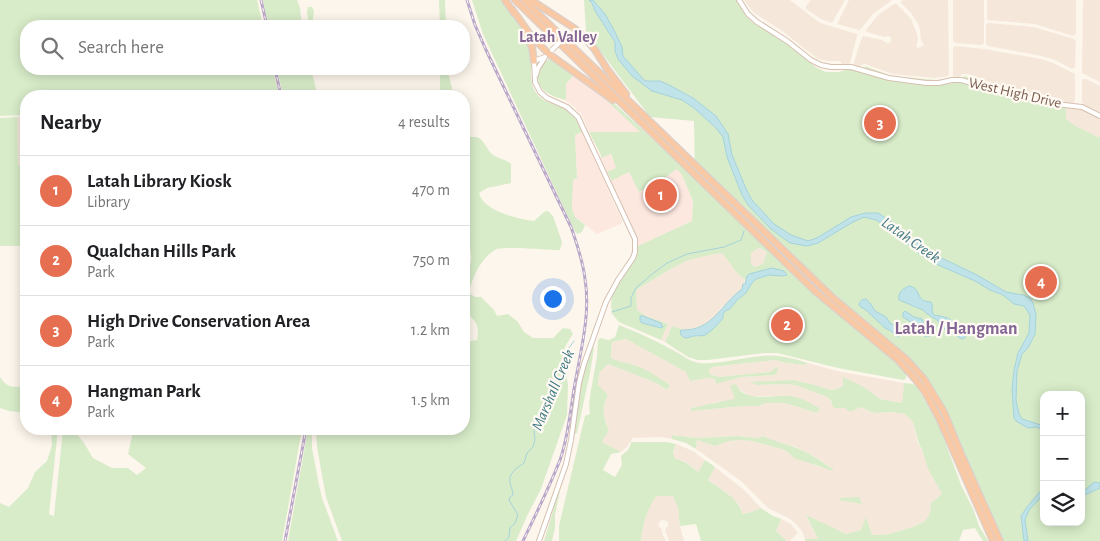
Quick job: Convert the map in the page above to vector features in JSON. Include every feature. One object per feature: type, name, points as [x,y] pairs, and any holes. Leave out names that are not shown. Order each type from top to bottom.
[{"type":"highway","points":[[505,0],[532,37],[549,54],[635,116]]},
{"type":"highway","points":[[515,0],[816,292],[898,360],[916,380],[940,418],[993,541]]},
{"type":"highway","points":[[524,0],[832,297],[906,359],[924,379],[944,412],[1000,541]]},
{"type":"highway","points":[[531,0],[571,30],[585,38],[641,112]]},
{"type":"highway","points":[[512,10],[530,40],[534,61]]},
{"type":"main road","name":"West High Drive","points":[[739,0],[748,14],[821,66],[851,67],[889,78],[926,83],[961,80],[1056,104],[1082,107],[1100,116]]},
{"type":"main road","points":[[535,79],[538,68],[571,30]]},
{"type":"main road","points":[[539,541],[566,464],[578,384],[584,364],[606,302],[618,280],[634,258],[635,252],[635,239],[580,120],[568,107],[542,94],[537,87],[534,61],[549,54]]},
{"type":"shaded area","points":[[744,0],[790,0],[820,23],[857,34],[850,63],[843,65],[840,61],[818,59],[782,31],[753,12]]},
{"type":"shaded area","points":[[811,0],[845,0],[832,23],[821,19],[806,9]]},
{"type":"shaded area","points":[[849,0],[892,0],[873,14],[859,30],[837,24]]},
{"type":"shaded area","points":[[904,0],[948,0],[948,76],[935,78],[893,74],[865,64],[859,67],[854,65],[863,36],[887,43],[891,41],[889,36],[884,37],[867,32],[866,30],[878,15],[894,4],[897,4],[911,19],[917,34],[916,46],[918,48],[923,46],[918,24],[901,3]]},
{"type":"shaded area","points":[[953,0],[984,0],[984,43],[982,45],[955,43],[953,41]]},
{"type":"shaded area","points":[[987,0],[1076,0],[1076,34],[1073,36],[1035,24],[988,20]]},
{"type":"shaded area","points":[[1083,0],[1100,0],[1100,82],[1082,73]]},
{"type":"shaded area","points":[[988,23],[1037,28],[1074,39],[1076,41],[1075,67],[1072,69],[1042,56],[988,46],[986,44],[986,25]]},
{"type":"shaded area","points":[[955,46],[985,49],[1053,63],[1075,74],[1075,101],[1066,103],[1061,99],[1000,86],[968,74],[962,74],[959,78],[954,78],[953,48]]},
{"type":"shaded area","points":[[575,74],[589,84],[641,132],[589,132],[581,113],[566,101],[566,84]]},
{"type":"shaded area","points":[[1083,79],[1100,86],[1100,114],[1083,105]]},
{"type":"shaded area","points":[[1066,107],[1077,108],[1100,117],[1100,138],[1074,125],[1065,118]]},
{"type":"shaded area","points":[[17,117],[20,117],[20,166],[18,166]]},
{"type":"shaded area","points":[[582,132],[623,223],[597,234],[575,217],[572,209],[573,180],[577,178],[575,135]]},
{"type":"shaded area","points":[[610,154],[617,168],[607,172],[601,158]]},
{"type":"shaded area","points":[[677,169],[682,175],[693,201],[692,221],[638,246],[637,238],[611,181],[629,172],[640,192],[655,185]]},
{"type":"shaded area","points":[[760,248],[767,252],[764,264],[755,267],[751,264],[751,253]]},
{"type":"shaded area","points":[[719,253],[723,254],[737,273],[745,280],[742,289],[721,308],[715,317],[703,326],[685,330],[672,326],[665,342],[661,340],[668,324],[646,316],[637,310],[636,290],[688,259]]},
{"type":"shaded area","points":[[626,339],[687,372],[690,381],[708,378],[715,379],[716,383],[741,377],[775,375],[773,370],[770,372],[718,377],[710,374],[709,369],[712,367],[776,360],[805,365],[808,363],[837,371],[904,383],[903,403],[880,399],[864,387],[843,377],[843,386],[831,390],[793,380],[757,385],[788,384],[827,397],[831,400],[832,405],[861,407],[877,413],[905,414],[913,422],[918,444],[922,449],[928,469],[942,494],[931,503],[930,513],[925,521],[913,527],[889,534],[872,535],[866,518],[861,530],[846,534],[806,516],[818,539],[805,539],[802,531],[790,519],[768,508],[741,481],[696,449],[697,440],[715,446],[729,441],[752,441],[785,450],[787,453],[819,467],[833,469],[796,447],[773,441],[763,436],[758,438],[737,436],[696,438],[673,435],[672,439],[661,437],[632,438],[628,446],[621,452],[602,442],[609,430],[603,415],[607,396],[598,385],[599,373],[608,364],[654,382],[666,390],[670,385],[635,365],[611,358],[612,342]],"holes":[[[737,387],[750,396],[791,396],[820,408],[817,413],[785,403],[765,403],[759,406],[691,411],[691,408],[736,398]]]},
{"type":"shaded area","points":[[676,444],[693,451],[705,460],[698,472],[689,464],[674,459],[673,454]]},
{"type":"shaded area","points":[[715,467],[743,489],[761,508],[742,514],[741,508],[728,494],[708,480]]},
{"type":"shaded area","points":[[655,496],[673,496],[678,508],[684,541],[669,541],[665,530],[668,523],[663,520],[658,525],[666,541],[641,541],[642,529],[649,507]]},
{"type":"shaded area","points":[[781,519],[791,524],[798,533],[790,541],[787,541],[776,531]]},
{"type":"green space","points":[[0,0],[257,0],[262,20],[20,20],[20,75],[274,75],[278,90],[20,90],[20,115],[0,116]]},
{"type":"green space","points":[[263,0],[297,0],[301,20],[267,20]]},
{"type":"green space","points":[[439,0],[445,0],[446,20],[440,20]]},
{"type":"green space","points":[[472,0],[502,0],[519,23],[526,37],[531,55],[531,76],[535,91],[545,101],[567,110],[580,126],[582,132],[575,135],[577,178],[573,180],[572,209],[575,217],[585,225],[582,232],[578,234],[575,232],[483,34]]},
{"type":"green space","points":[[584,0],[736,0],[753,23],[772,33],[817,68],[826,72],[839,72],[849,69],[889,80],[931,86],[961,82],[1066,108],[1066,119],[1100,138],[1100,541],[1003,541],[964,455],[947,411],[926,379],[835,296],[762,225],[751,231],[896,361],[906,373],[904,380],[838,368],[777,353],[698,360],[688,357],[665,342],[672,326],[682,329],[689,338],[698,337],[746,293],[756,279],[769,275],[783,276],[786,273],[747,276],[745,280],[737,273],[723,254],[719,253],[688,260],[636,290],[637,310],[646,316],[668,324],[661,340],[619,322],[612,314],[612,294],[634,260],[638,246],[692,221],[693,201],[682,175],[677,169],[655,185],[639,192],[629,172],[611,181],[607,172],[616,168],[611,154],[601,158],[589,132],[640,132],[589,84],[618,107],[695,178],[694,121],[650,117],[586,32]],"holes":[[[760,248],[767,252],[763,264],[755,267],[751,264],[751,253]]]},
{"type":"green space","points":[[308,7],[312,7],[314,11],[313,20],[308,20]]},
{"type":"green space","points":[[549,59],[575,74],[566,84],[566,100],[550,94],[540,85],[538,73]]},
{"type":"green space","points":[[865,66],[891,76],[936,80],[947,79],[932,82],[886,76],[865,69]]},
{"type":"green space","points":[[278,75],[312,75],[316,90],[282,90]]},
{"type":"green space","points":[[440,75],[449,75],[452,90],[440,90]]},
{"type":"green space","points":[[964,76],[999,88],[1061,102],[991,88],[963,79]]},
{"type":"green space","points":[[17,117],[18,166],[20,166],[20,246],[0,246],[0,118]]},
{"type":"green space","points":[[470,137],[477,137],[480,138],[493,155],[511,164],[511,183],[487,188],[479,193],[482,199],[487,205],[502,213],[527,220],[534,221],[544,212],[548,211],[553,216],[562,242],[560,250],[497,249],[478,268],[470,290]]},
{"type":"green space","points":[[470,294],[475,297],[481,297],[494,310],[497,316],[508,314],[518,322],[524,332],[533,338],[553,338],[563,328],[570,329],[573,334],[563,353],[568,385],[567,415],[541,489],[516,541],[342,541],[326,497],[316,435],[470,435],[470,341],[477,340],[478,331],[470,316]]},
{"type":"green space","points":[[619,325],[652,339],[699,363],[775,356],[808,363],[805,365],[776,360],[712,367],[709,369],[710,374],[718,377],[770,372],[777,367],[778,371],[775,375],[741,377],[716,384],[715,379],[708,378],[690,381],[686,372],[626,339],[612,342],[611,358],[648,371],[670,385],[667,390],[654,382],[608,364],[599,373],[598,385],[608,395],[604,404],[604,413],[609,430],[602,442],[621,452],[611,454],[603,470],[615,477],[622,465],[621,456],[629,448],[631,442],[667,442],[676,444],[673,453],[675,459],[687,463],[698,472],[705,460],[715,467],[708,480],[734,499],[742,514],[761,508],[781,519],[776,531],[787,541],[701,541],[696,524],[680,526],[678,508],[673,496],[656,496],[642,529],[641,541],[559,541],[559,526],[585,416],[590,414],[589,405],[598,340],[600,338],[609,340],[615,337]]},
{"type":"green space","points":[[592,348],[594,348],[590,373],[577,433],[575,434],[580,383]]},
{"type":"green space","points":[[0,377],[6,384],[20,387],[20,412],[0,408]]},
{"type":"green space","points":[[843,377],[864,387],[880,399],[902,403],[904,383],[913,384],[917,387],[939,425],[961,485],[979,526],[988,541],[983,541],[975,528],[963,530],[959,541],[805,541],[805,539],[818,539],[806,515],[846,534],[861,530],[866,517],[872,535],[889,534],[913,527],[925,521],[930,513],[931,503],[942,494],[928,469],[913,422],[905,414],[877,413],[861,407],[850,412],[845,408],[834,408],[831,400],[827,397],[798,386],[788,384],[757,385],[750,382],[793,380],[831,390],[843,386]]},
{"type":"green space","points":[[736,384],[740,390],[752,396],[795,397],[820,408],[817,413],[785,403],[765,403],[759,406],[691,411],[691,408],[735,398],[730,386]]},
{"type":"green space","points":[[51,435],[57,435],[49,514],[54,516],[62,435],[78,435],[93,458],[112,468],[128,468],[137,475],[146,468],[128,454],[132,435],[301,435],[282,541],[0,541],[0,503],[9,507],[28,488],[35,472],[47,461],[52,445]]},
{"type":"green space","points":[[307,435],[312,435],[312,448],[322,498],[338,541],[288,541]]},
{"type":"green space","points":[[672,435],[696,438],[737,436],[758,438],[763,436],[804,451],[833,469],[833,471],[794,458],[785,450],[752,441],[729,441],[715,446],[697,440],[696,449],[686,443],[672,439]]},
{"type":"green space","points":[[562,481],[552,541],[544,541]]},
{"type":"green space","points":[[859,497],[862,504],[839,500],[840,498]]},
{"type":"water","name":"Latah Creek","points":[[589,0],[593,0],[605,14],[622,47],[623,56],[644,80],[660,81],[669,85],[693,98],[716,116],[728,134],[732,155],[747,191],[752,200],[774,224],[791,235],[808,241],[817,238],[851,217],[865,213],[878,213],[929,252],[977,275],[1006,292],[1030,298],[1036,315],[1035,334],[1028,348],[1022,354],[1017,371],[1016,400],[1022,419],[1040,425],[1040,428],[1028,428],[1014,418],[1012,390],[1014,370],[1018,353],[1029,333],[1030,315],[1024,306],[1014,304],[1003,295],[936,264],[919,254],[893,231],[876,220],[864,217],[818,243],[807,246],[790,243],[771,229],[748,205],[727,157],[723,137],[716,128],[682,100],[652,91],[632,76],[618,59],[615,51],[615,42]]},
{"type":"water","points":[[772,268],[784,271],[787,275],[769,275],[756,279],[746,293],[730,309],[725,311],[723,318],[717,325],[705,335],[684,338],[681,335],[681,330],[701,326],[715,316],[742,289],[749,274]]},
{"type":"water","points":[[910,286],[916,290],[922,300],[931,302],[934,315],[950,319],[959,331],[965,335],[965,338],[962,339],[948,333],[937,320],[923,310],[899,300],[899,295],[902,291]]},
{"type":"water","points":[[866,299],[875,311],[899,328],[902,333],[900,336],[898,337],[885,328],[859,305],[861,300]]},
{"type":"water","points":[[905,311],[914,317],[922,319],[924,324],[932,329],[931,336],[924,336],[917,326],[903,317]]},
{"type":"water","points":[[640,316],[661,323],[663,327],[642,323]]},
{"type":"water","points":[[1094,482],[1100,483],[1100,488],[1085,495],[1085,490]]},
{"type":"water","points":[[1040,492],[1040,498],[1029,510],[1025,520],[1028,541],[1024,541],[1021,516]]},
{"type":"waterway","name":"Marshall Creek","points":[[612,312],[631,306],[631,298],[636,288],[667,263],[687,254],[724,247],[741,240],[744,231]]},
{"type":"waterway","name":"Marshall Creek","points":[[591,338],[596,323]]},
{"type":"waterway","name":"Marshall Creek","points":[[505,541],[509,537],[510,528],[515,523],[518,515],[509,500],[513,495],[510,476],[524,463],[527,453],[533,447],[535,440],[534,431],[543,411],[551,402],[558,371],[565,364],[567,351],[574,341]]},
{"type":"railway","points":[[261,0],[266,20]]},
{"type":"railway","points":[[467,0],[486,50],[571,227],[584,272],[587,306],[586,320],[565,443],[560,460],[523,541]]},
{"type":"railway","points":[[276,75],[280,90]]},
{"type":"railway","points":[[285,541],[305,435]]},
{"type":"place","name":"High Drive Conservation Area","points":[[880,123]]},
{"type":"place","name":"Latah Library Kiosk","points":[[661,195]]},
{"type":"place","name":"Hangman Park","points":[[1041,282]]},
{"type":"place","name":"Qualchan Hills Park","points":[[787,325]]},
{"type":"district","name":"Latah Valley","points":[[558,37]]},
{"type":"district","name":"Latah / Hangman","points":[[956,329]]}]
